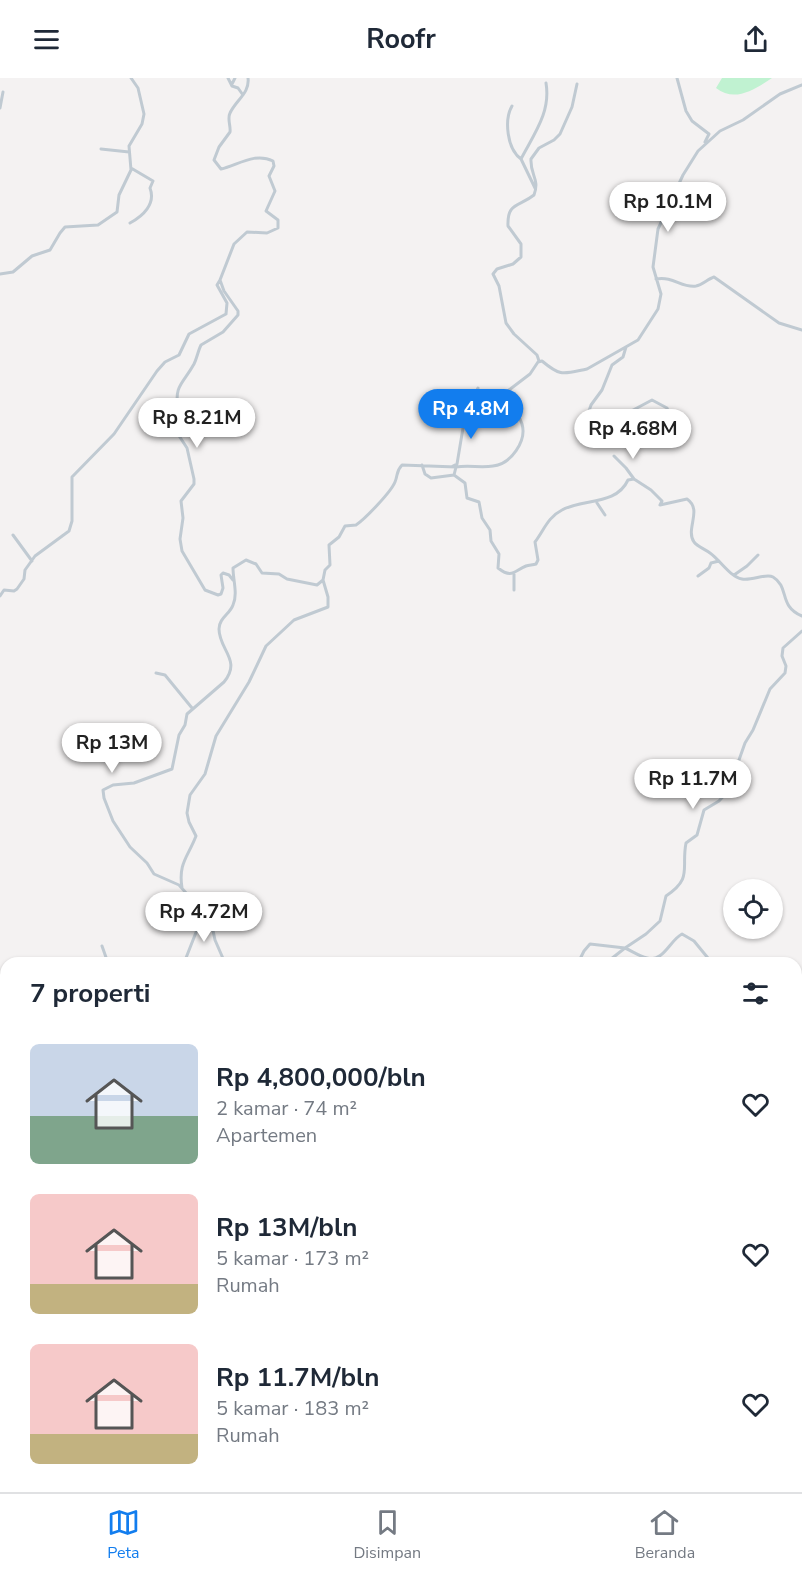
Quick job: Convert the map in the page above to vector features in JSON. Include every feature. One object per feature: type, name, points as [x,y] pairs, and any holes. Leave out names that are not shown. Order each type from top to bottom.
[{"type":"street","points":[[0,274],[13,272],[32,256],[49,250],[65,227],[98,225],[115,214],[118,209],[119,195],[131,168],[129,152],[131,142],[142,124],[144,114],[138,88],[131,78]]},
{"type":"street","points":[[228,78],[232,86],[238,88],[243,95]]},
{"type":"street","points":[[232,84],[235,78]]},
{"type":"street","points":[[0,596],[3,590],[17,589],[24,579],[25,570],[35,555],[69,531],[72,521],[73,475],[114,434],[160,367],[179,356],[189,335],[226,314],[227,303],[217,285],[234,244],[242,235],[251,231],[266,233],[278,229],[279,224],[266,211],[274,191],[269,177],[274,166],[273,161],[265,158],[248,159],[224,168],[218,168],[214,163],[218,149],[231,131],[230,112],[248,86],[248,78]]},
{"type":"street","points":[[677,78],[686,111],[692,121],[709,134],[704,145]]},
{"type":"street","points":[[521,159],[543,118],[547,96],[546,83]]},
{"type":"street","points":[[539,361],[506,323],[500,286],[493,275],[497,268],[513,264],[521,257],[521,246],[508,227],[508,217],[513,206],[532,197],[536,190],[537,183],[531,171],[531,159],[539,148],[560,134],[572,107],[578,84]]},
{"type":"street","points":[[539,361],[543,361],[558,373],[587,369],[639,338],[658,309],[661,294],[653,267],[659,226],[685,170],[704,145],[720,130],[743,120],[772,99],[802,85]]},
{"type":"street","points":[[0,108],[3,92]]},
{"type":"street","points":[[512,106],[509,111],[512,151],[521,159],[536,190]]},
{"type":"street","points":[[101,149],[129,152]]},
{"type":"street","points":[[130,223],[146,211],[152,201],[150,188],[153,184],[153,181],[131,168]]},
{"type":"street","points":[[656,279],[670,278],[691,286],[699,285],[714,277],[779,323],[802,330]]},
{"type":"street","points":[[220,280],[224,291],[238,311],[238,315],[223,332],[201,345],[196,360],[178,387],[175,398],[178,409],[170,422],[187,448],[194,479],[194,484],[181,501],[182,551],[205,590],[221,594],[223,588],[221,575],[223,573],[229,575],[232,580],[236,595],[231,610],[220,622],[219,630],[231,662],[231,671],[224,682],[187,714],[185,725],[179,735],[172,769],[134,783],[108,786],[104,788],[103,793],[112,821],[130,847],[147,863],[154,874],[182,888],[212,922],[215,940],[222,957]]},
{"type":"street","points":[[626,347],[623,357],[612,365],[602,390],[590,408],[590,415],[600,433],[610,445],[614,446],[622,434],[620,417],[652,400],[668,409],[671,419]]},
{"type":"street","points":[[232,580],[233,568],[246,560],[254,563],[265,574],[279,574],[287,579],[317,585],[330,565],[329,545],[339,537],[345,526],[356,525],[374,508],[396,481],[399,468],[408,464],[445,467],[494,466],[508,458],[522,441],[523,427],[509,390],[530,374],[539,361]]},
{"type":"street","points":[[445,467],[457,464],[465,416],[478,388]]},
{"type":"street","points":[[614,456],[634,479],[662,501],[660,504],[683,498],[690,500],[694,514],[692,534],[694,541],[734,575],[744,579],[762,578],[769,575],[774,577],[782,587],[789,607],[802,616]]},
{"type":"street","points":[[422,465],[425,474],[431,478],[454,475],[465,483],[467,498],[479,502],[482,518],[490,530],[492,543],[499,554],[498,568],[505,573],[514,573],[526,566],[536,564],[538,560],[535,542],[550,518],[566,508],[580,503],[596,502],[621,491],[627,481],[634,479]]},
{"type":"street","points":[[454,475],[456,467]]},
{"type":"street","points":[[596,502],[605,515]]},
{"type":"street","points":[[13,535],[32,561]]},
{"type":"street","points":[[734,575],[758,555]]},
{"type":"street","points":[[698,576],[709,568],[712,562],[719,561]]},
{"type":"street","points":[[514,573],[514,590]]},
{"type":"street","points":[[182,888],[180,874],[182,863],[196,836],[187,813],[189,796],[206,773],[214,740],[249,682],[269,642],[294,620],[328,607],[328,597],[322,580]]},
{"type":"street","points":[[614,957],[660,922],[665,899],[683,882],[686,843],[698,835],[704,810],[719,801],[728,791],[745,743],[770,689],[785,673],[786,666],[781,654],[783,648],[802,631]]},
{"type":"street","points":[[156,673],[165,675],[192,708]]},
{"type":"street","points":[[186,957],[204,912]]},
{"type":"street","points":[[658,957],[678,936],[683,934],[694,941],[707,957]]},
{"type":"street","points":[[581,957],[592,944],[625,948],[643,957]]},
{"type":"street","points":[[102,946],[106,957]]},
{"type":"green space","points":[[722,78],[772,78],[745,93],[730,94],[716,88]]}]
